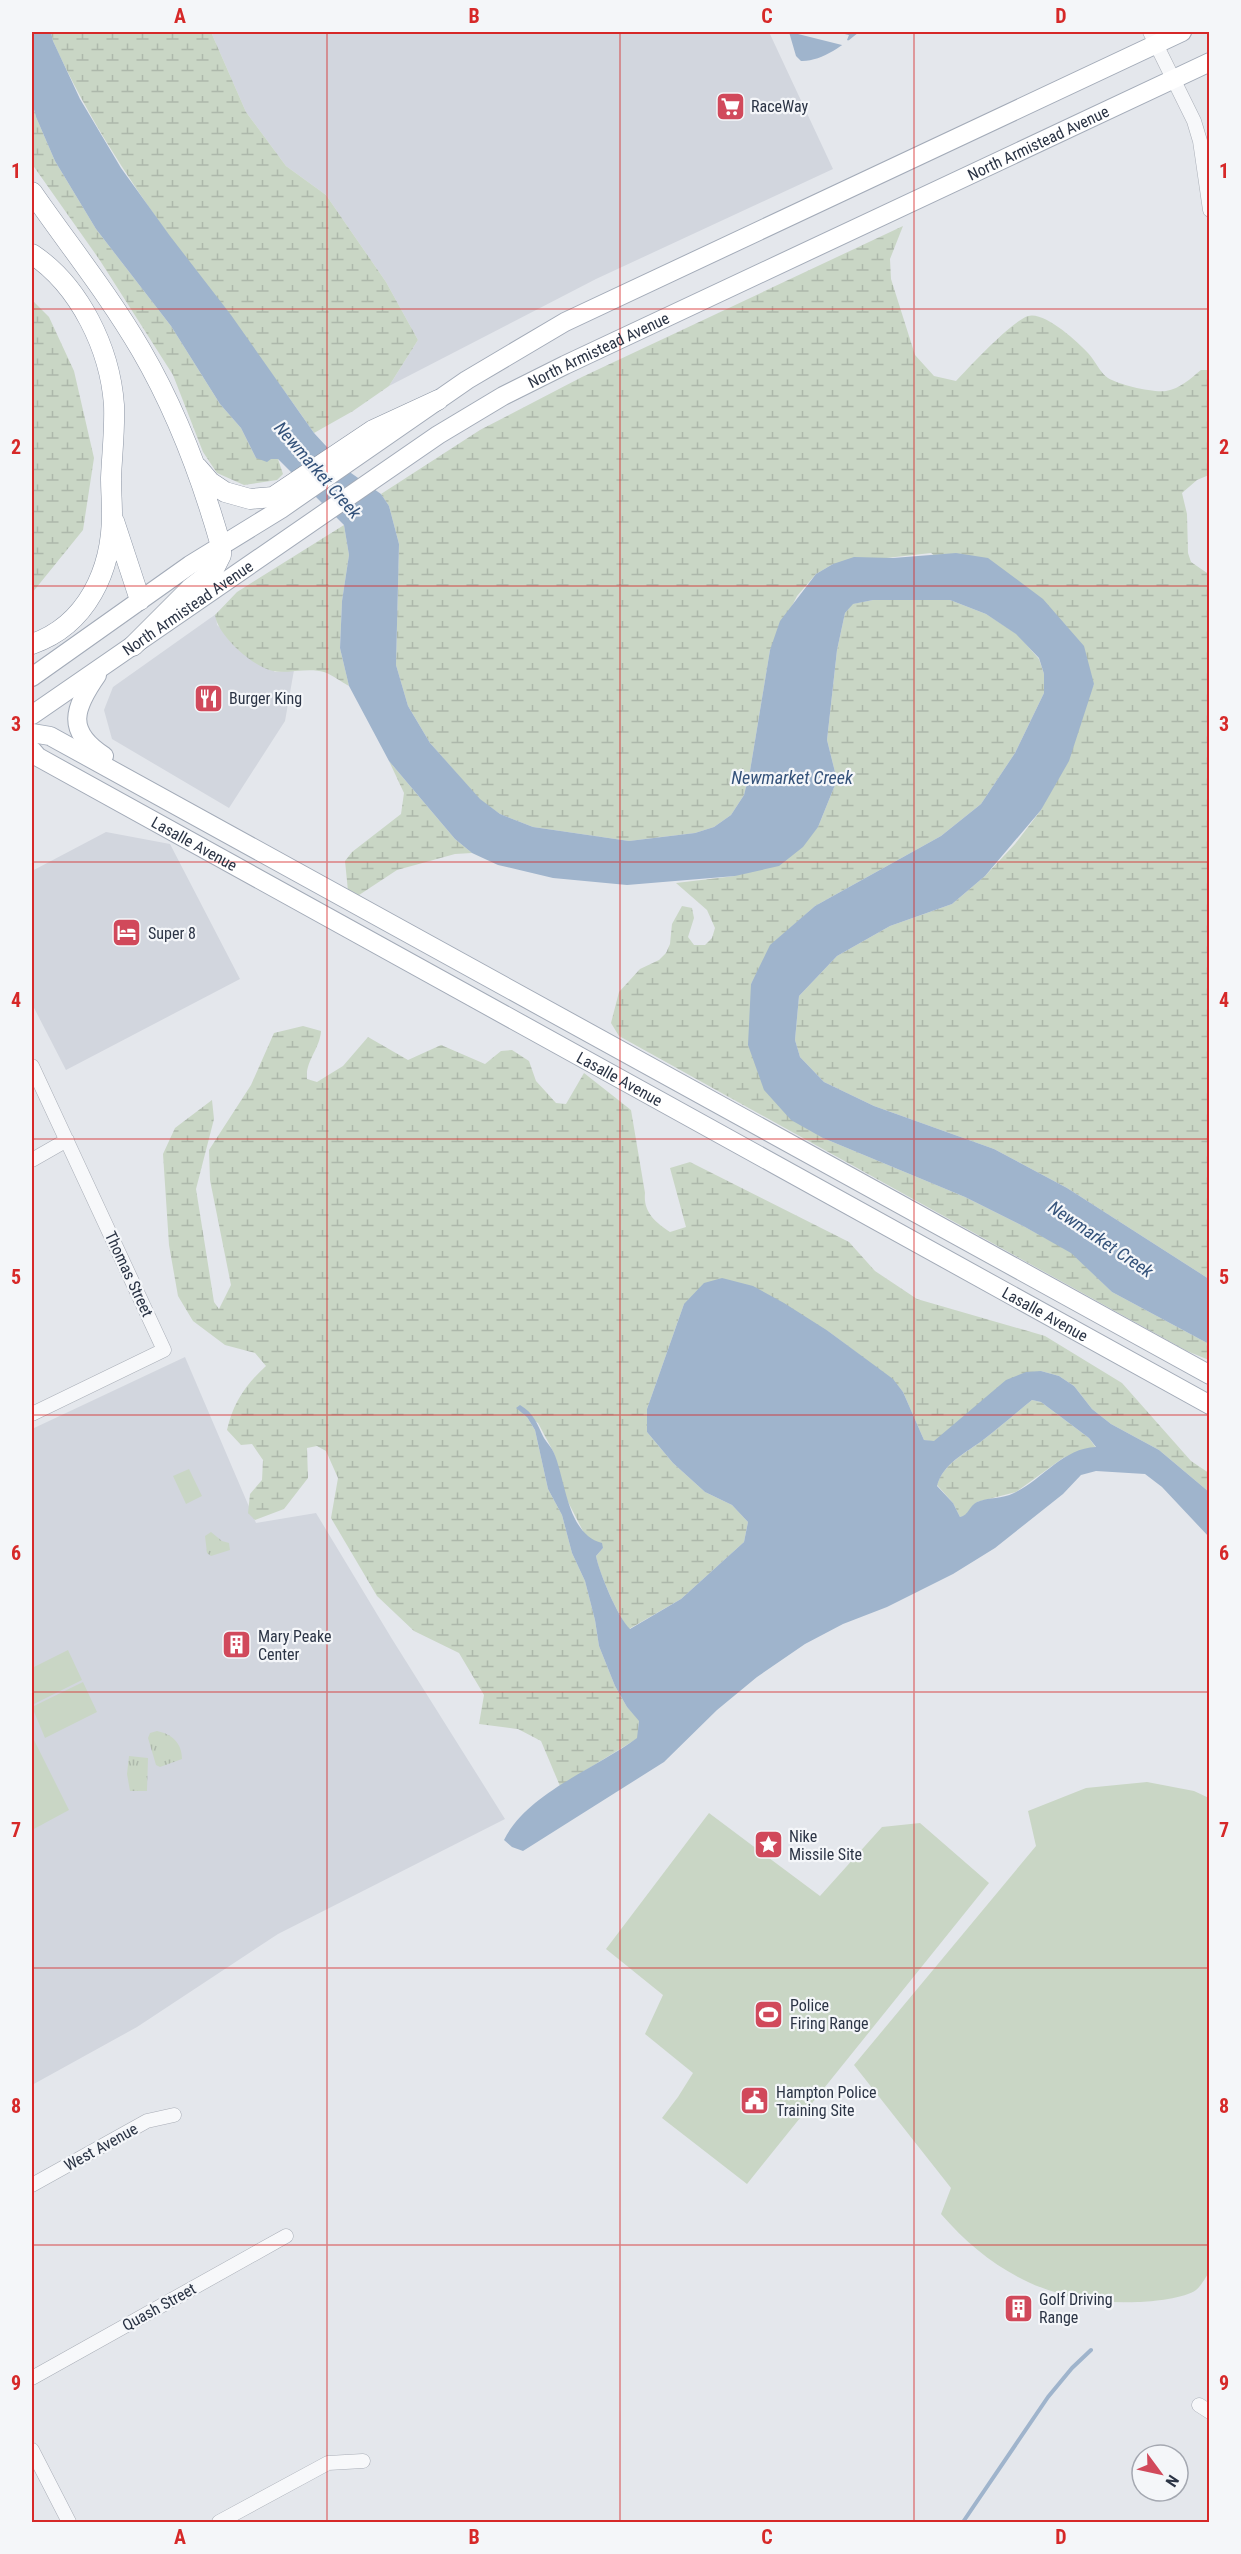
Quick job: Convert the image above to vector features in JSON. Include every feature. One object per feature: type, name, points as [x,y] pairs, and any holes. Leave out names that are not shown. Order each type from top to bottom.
[{"type":"highway","points":[[32,192],[118,313],[141,351],[162,391],[193,463],[220,546],[221,555],[213,571],[190,589],[134,646]]},
{"type":"highway","points":[[32,254],[54,272],[89,320],[109,376],[114,406],[112,516],[107,560],[93,595],[81,611],[67,625],[32,644]]},
{"type":"highway","points":[[193,463],[210,482],[236,496],[263,499],[273,497],[296,491],[361,446],[373,430],[438,400]]},
{"type":"highway","points":[[112,516],[140,600]]},
{"type":"main road","points":[[438,400],[565,322],[1153,38],[1182,32]]},
{"type":"main road","name":"North Armistead Avenue","points":[[32,715],[382,473],[475,413],[565,365],[1209,62]]},
{"type":"main road","name":"North Armistead Avenue","points":[[32,677],[296,491]]},
{"type":"main road","points":[[102,667],[81,699],[78,711],[78,728],[85,741],[108,758],[177,796],[293,871]]},
{"type":"main road","name":"Lasalle Avenue","points":[[32,733],[50,736],[1209,1374]]},
{"type":"main road","name":"Lasalle Avenue","points":[[32,750],[38,757],[1209,1405]]},
{"type":"street","points":[[1153,38],[1194,121],[1200,141],[1209,210]]},
{"type":"street","name":"Thomas Street","points":[[32,1066],[164,1350],[32,1414]]},
{"type":"street","points":[[32,1160],[67,1140]]},
{"type":"street","name":"West Avenue","points":[[32,2185],[147,2121],[174,2115]]},
{"type":"street","name":"Quash Street","points":[[32,2378],[286,2236]]},
{"type":"street","points":[[32,2450],[69,2523]]},
{"type":"street","points":[[219,2523],[328,2463],[363,2461]]},
{"type":"shaded area","points":[[211,32],[769,32],[833,169],[596,279],[389,386],[418,340],[386,282],[326,195],[286,166],[246,112]]},
{"type":"shaded area","points":[[216,614],[217,625],[275,672],[294,670],[285,721],[229,808],[112,739],[104,710],[113,687]]},
{"type":"shaded area","points":[[106,832],[170,844],[240,979],[66,1070],[32,1004],[32,871]]},
{"type":"shaded area","points":[[185,1357],[256,1523],[316,1513],[505,1819],[278,1934],[137,2027],[32,2085],[32,1429]]},
{"type":"green space","points":[[51,32],[211,32],[246,112],[286,166],[326,195],[386,282],[418,340],[389,386],[353,411],[314,433],[140,194],[108,145],[79,94],[53,41]]},
{"type":"green space","points":[[32,102],[55,161],[96,229],[171,326],[220,404],[241,428],[256,458],[278,459],[283,474],[277,480],[244,485],[217,473],[203,452],[173,375],[99,259],[32,164]]},
{"type":"green space","points":[[903,226],[890,259],[891,279],[915,355],[934,376],[956,381],[991,345],[1028,316],[1043,318],[1068,335],[1088,353],[1105,376],[1113,381],[1145,390],[1166,391],[1181,386],[1201,370],[1209,370],[1209,475],[1197,480],[1182,493],[1187,514],[1188,553],[1191,562],[1210,575],[1209,1279],[1067,1188],[994,1149],[874,1106],[824,1082],[800,1057],[795,1040],[799,996],[837,956],[890,926],[952,904],[985,876],[1015,844],[1041,810],[1094,684],[931,553],[833,564],[816,574],[797,596],[770,650],[744,795],[731,815],[714,827],[695,833],[629,841],[533,827],[500,814],[480,800],[430,743],[408,706],[396,665],[399,544],[389,506],[381,494],[480,430],[582,377]]},
{"type":"green space","points":[[32,300],[49,317],[74,371],[94,458],[83,530],[32,593]]},
{"type":"green space","points":[[344,525],[349,555],[342,601],[340,648],[349,686],[324,672],[312,670],[278,672],[265,668],[246,657],[222,632],[215,615],[237,592]]},
{"type":"green space","points":[[873,600],[950,600],[986,614],[1017,634],[1039,659],[1044,674],[1044,693],[1015,753],[981,804],[941,836],[815,906],[771,945],[751,984],[823,1138],[965,1197],[1071,1252],[1112,1292],[1209,1344],[1209,1360],[1187,1351],[619,1036],[611,1023],[619,992],[640,969],[659,960],[666,953],[670,944],[672,924],[682,906],[692,908],[694,918],[688,937],[694,945],[705,945],[712,938],[715,928],[707,910],[676,883],[735,876],[818,827],[837,780],[827,740],[837,650],[845,613],[852,604]]},
{"type":"green space","points":[[389,761],[455,839],[472,853],[455,854],[397,870],[356,897],[348,891],[345,861],[352,852],[401,814],[404,793]]},
{"type":"green space","points":[[303,1026],[321,1031],[307,1073],[307,1079],[317,1082],[343,1066],[368,1037],[408,1060],[441,1045],[485,1064],[501,1051],[512,1050],[529,1061],[536,1081],[556,1103],[566,1104],[584,1073],[631,1110],[646,1206],[655,1220],[670,1232],[686,1227],[670,1168],[690,1162],[849,1242],[875,1271],[917,1299],[1045,1336],[1122,1383],[1191,1461],[1209,1473],[1209,1492],[1159,1450],[1111,1424],[1092,1409],[1074,1386],[1059,1376],[1041,1371],[966,1415],[934,1442],[924,1440],[903,1392],[893,1380],[828,1331],[684,1304],[647,1409],[647,1432],[673,1463],[705,1492],[732,1505],[748,1522],[744,1542],[681,1599],[629,1629],[615,1605],[598,1563],[596,1556],[603,1548],[585,1535],[564,1494],[554,1453],[538,1423],[527,1417],[535,1430],[548,1489],[562,1515],[572,1553],[585,1581],[599,1646],[615,1686],[627,1707],[639,1720],[638,1738],[560,1786],[541,1741],[518,1729],[479,1724],[484,1695],[459,1653],[414,1631],[377,1596],[331,1518],[338,1478],[326,1451],[317,1446],[307,1448],[308,1478],[284,1509],[255,1520],[248,1513],[250,1494],[262,1480],[263,1460],[252,1444],[241,1445],[227,1430],[241,1395],[266,1366],[255,1353],[225,1345],[193,1321],[178,1296],[169,1245],[163,1154],[175,1128],[212,1100],[214,1119],[196,1189],[214,1302],[219,1309],[231,1285],[210,1180],[209,1150],[251,1085],[274,1033]]},
{"type":"green space","points":[[1032,1400],[1041,1402],[1089,1438],[1096,1448],[1063,1458],[1016,1492],[977,1502],[965,1516],[960,1517],[953,1503],[937,1485],[940,1477],[956,1459]]},
{"type":"green space","points":[[189,1469],[202,1496],[186,1504],[173,1476]]},
{"type":"green space","points":[[211,1532],[222,1541],[229,1543],[230,1550],[211,1556],[207,1553],[205,1536]]},
{"type":"green space","points":[[68,1650],[82,1680],[32,1705],[32,1668]]},
{"type":"green space","points":[[83,1682],[97,1712],[45,1738],[32,1707]]},
{"type":"green space","points":[[157,1731],[175,1740],[182,1753],[182,1759],[160,1767],[156,1765],[148,1738],[150,1733]]},
{"type":"green space","points":[[32,1736],[69,1810],[32,1830]]},
{"type":"green space","points":[[129,1756],[148,1758],[147,1791],[130,1791],[127,1774]]},
{"type":"green space","points":[[1147,1782],[1194,1791],[1209,1798],[1209,2272],[1198,2288],[1185,2295],[1151,2301],[1108,2302],[1080,2299],[1029,2282],[1005,2270],[961,2235],[941,2214],[951,2188],[854,2065],[1036,1846],[1028,1811],[1086,1788]]},
{"type":"green space","name":"Police Firing Range","points":[[709,1813],[820,1896],[882,1827],[920,1823],[989,1883],[747,2184],[662,2118],[693,2073],[645,2034],[663,1995],[606,1949]]},
{"type":"water","name":"Newmarket Creek","points":[[32,32],[51,32],[80,99],[121,168],[231,315],[314,433],[351,473],[381,494],[389,506],[399,544],[396,665],[408,706],[430,743],[480,799],[500,814],[533,827],[629,841],[695,833],[714,827],[731,815],[744,795],[770,650],[780,621],[816,574],[833,564],[854,557],[893,558],[956,553],[988,558],[1043,599],[1084,646],[1094,684],[1069,761],[1041,810],[985,876],[952,904],[890,926],[837,956],[799,996],[795,1040],[800,1057],[824,1082],[874,1106],[994,1149],[1067,1188],[1209,1279],[1209,1344],[1112,1292],[1071,1253],[1025,1227],[965,1197],[823,1138],[791,1120],[764,1090],[748,1045],[751,984],[770,945],[815,906],[941,836],[981,804],[1015,753],[1044,693],[1044,674],[1039,658],[1016,634],[986,614],[950,600],[873,600],[853,604],[845,613],[837,650],[827,740],[837,780],[818,827],[803,847],[779,866],[735,876],[627,885],[553,878],[498,865],[472,853],[455,839],[389,761],[349,686],[340,648],[342,601],[349,555],[344,525],[278,459],[271,459],[267,462],[256,458],[241,428],[220,404],[171,326],[96,229],[55,161],[36,117],[32,102]]},
{"type":"water","points":[[789,32],[859,32],[840,47],[817,59],[801,61],[796,56]]},
{"type":"water","points":[[722,1278],[753,1286],[828,1331],[893,1379],[903,1392],[924,1440],[934,1441],[1006,1380],[1026,1372],[1041,1371],[1059,1376],[1074,1386],[1092,1409],[1111,1424],[1159,1450],[1209,1492],[1209,1537],[1162,1487],[1145,1474],[1096,1471],[1081,1475],[1063,1494],[995,1548],[953,1574],[887,1607],[843,1624],[805,1644],[757,1677],[717,1710],[664,1762],[523,1851],[512,1847],[504,1840],[515,1823],[546,1795],[637,1738],[639,1721],[627,1707],[615,1686],[599,1646],[585,1581],[572,1553],[562,1515],[548,1489],[535,1430],[527,1417],[516,1408],[520,1405],[532,1415],[553,1451],[569,1505],[581,1529],[590,1538],[602,1543],[603,1548],[596,1556],[598,1563],[615,1605],[630,1629],[681,1599],[744,1542],[748,1522],[732,1505],[705,1492],[673,1463],[647,1432],[647,1409],[684,1304],[704,1283]],"holes":[[[1032,1400],[1041,1402],[1089,1438],[1096,1447],[1073,1453],[1014,1493],[977,1502],[960,1517],[953,1503],[937,1486],[944,1471],[956,1459]]]},
{"type":"pier","points":[[790,32],[836,32],[849,35],[847,40],[852,42],[846,46]]},
{"type":"waterway","points":[[963,2522],[1048,2397],[1072,2368],[1091,2350]]},
{"type":"place","name":"RaceWay","points":[[730,106]]},
{"type":"place","name":"Burger King","points":[[208,698]]},
{"type":"place","name":"Super 8","points":[[127,933]]},
{"type":"place","name":"Mary Peake Center","points":[[237,1645]]},
{"type":"place","name":"Nike Missile Site","points":[[768,1845]]},
{"type":"place","name":"Police Firing Range","points":[[769,2014]]},
{"type":"place","name":"Hampton Police Training Site","points":[[755,2101]]},
{"type":"place","name":"Golf Driving Range","points":[[1018,2308]]}]
